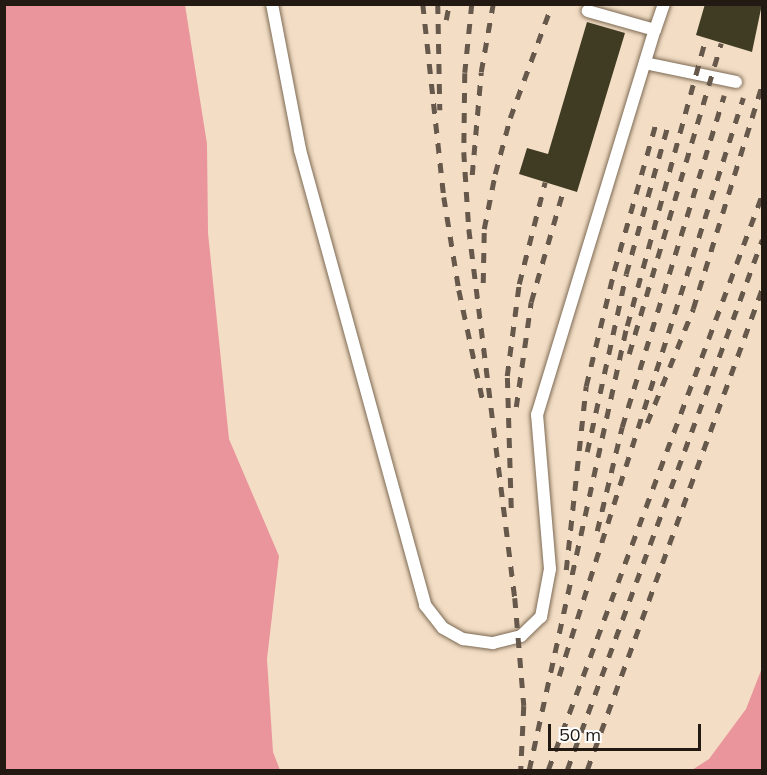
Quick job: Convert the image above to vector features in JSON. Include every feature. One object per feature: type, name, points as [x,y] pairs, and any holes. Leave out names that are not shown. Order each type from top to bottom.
[{"type":"lane","points":[[272,4],[300,150],[425,605],[443,627],[463,639],[493,643],[521,636],[541,617],[550,569],[537,415],[664,4]]},
{"type":"lane","points":[[588,11],[655,30]]},
{"type":"lane","points":[[645,63],[736,82]]},
{"type":"shaded area","points":[[5,4],[185,5],[207,144],[208,233],[229,439],[279,556],[267,659],[273,752],[280,770],[5,770]]},
{"type":"shaded area","points":[[762,668],[762,770],[692,770],[709,759],[746,709]]},
{"type":"building","points":[[705,4],[762,4],[752,52],[696,35]]},
{"type":"building","points":[[587,22],[625,33],[577,192],[519,174],[527,148],[548,154]]},
{"type":"railway","points":[[423,4],[444,197],[459,290],[483,401]]},
{"type":"railway","points":[[438,4],[440,110]]},
{"type":"railway","points":[[446,20],[449,4]]},
{"type":"railway","points":[[472,4],[465,73],[464,152],[469,229],[516,606]]},
{"type":"railway","points":[[472,175],[481,72],[493,4]]},
{"type":"railway","points":[[483,283],[484,229],[495,174],[510,118],[552,4]]},
{"type":"railway","points":[[529,770],[627,326],[706,38]]},
{"type":"railway","points":[[629,354],[721,43]]},
{"type":"railway","points":[[647,423],[693,309],[762,85]]},
{"type":"railway","points":[[597,531],[622,427],[724,95]]},
{"type":"railway","points":[[559,676],[743,98]]},
{"type":"railway","points":[[566,570],[586,386],[614,271],[656,123]]},
{"type":"railway","points":[[587,452],[626,274],[667,128]]},
{"type":"railway","points":[[511,508],[507,376],[519,284],[545,182]]},
{"type":"railway","points":[[516,407],[531,302],[564,188]]},
{"type":"railway","points":[[548,770],[762,195]]},
{"type":"railway","points":[[567,770],[762,240]]},
{"type":"railway","points":[[587,770],[762,289]]},
{"type":"railway","points":[[515,598],[524,706],[521,770]]}]
